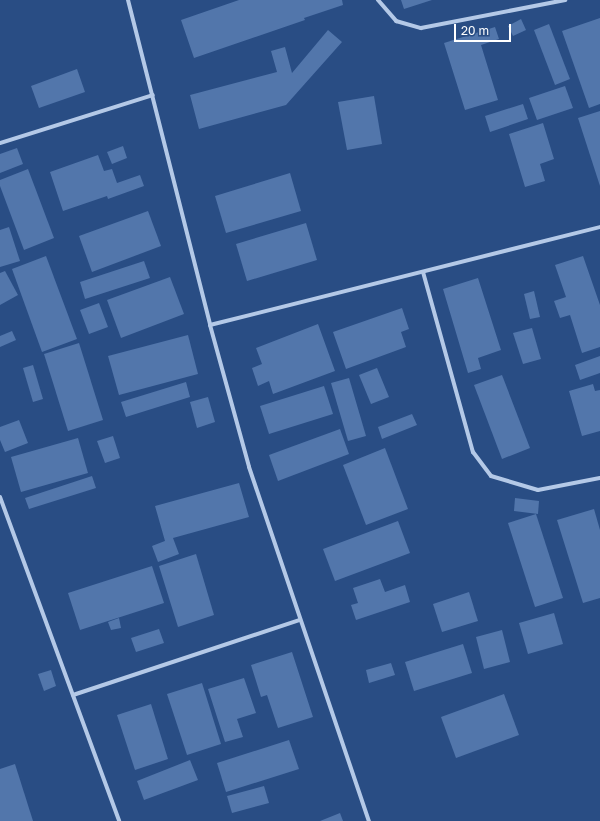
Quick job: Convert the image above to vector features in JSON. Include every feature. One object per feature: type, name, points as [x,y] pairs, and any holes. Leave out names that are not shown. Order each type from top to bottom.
[{"type":"street","points":[[128,0],[210,325],[249,467],[369,821]]},
{"type":"street","points":[[378,0],[396,21],[421,28],[565,0]]},
{"type":"street","points":[[0,143],[153,95]]},
{"type":"street","points":[[210,325],[600,227]]},
{"type":"street","points":[[423,272],[473,452],[491,476],[538,490],[600,478]]},
{"type":"street","points":[[0,498],[119,821]]},
{"type":"street","points":[[73,695],[300,620]]},
{"type":"building","points":[[239,0],[342,0],[343,5],[304,18],[305,20],[194,58],[181,20]]},
{"type":"building","points":[[401,0],[432,0],[404,9]]},
{"type":"building","points":[[600,18],[600,104],[589,108],[562,31]]},
{"type":"building","points":[[521,19],[526,30],[513,36],[508,26]]},
{"type":"building","points":[[549,24],[570,79],[555,85],[534,30]]},
{"type":"building","points":[[495,27],[499,39],[481,45],[498,100],[465,110],[444,43]]},
{"type":"building","points":[[328,30],[342,42],[286,105],[199,129],[190,95],[277,72],[271,51],[285,47],[292,73]]},
{"type":"building","points":[[77,69],[85,92],[39,108],[31,86]]},
{"type":"building","points":[[565,86],[573,108],[537,120],[529,98]]},
{"type":"building","points":[[374,96],[382,144],[347,150],[338,102]]},
{"type":"building","points":[[523,104],[528,119],[490,132],[485,116]]},
{"type":"building","points":[[600,111],[600,186],[578,118]]},
{"type":"building","points":[[543,123],[554,159],[540,164],[545,181],[525,187],[509,134]]},
{"type":"building","points":[[123,146],[127,158],[112,164],[107,152]]},
{"type":"building","points":[[17,148],[23,164],[0,173],[0,154]]},
{"type":"building","points":[[98,155],[104,171],[112,169],[117,183],[140,175],[144,186],[108,199],[107,196],[63,211],[50,172]]},
{"type":"building","points":[[28,169],[54,238],[24,250],[0,186],[0,180]]},
{"type":"building","points":[[290,173],[301,211],[226,233],[215,196]]},
{"type":"building","points":[[148,211],[161,246],[92,272],[79,236]]},
{"type":"building","points":[[306,223],[317,260],[247,281],[236,244]]},
{"type":"building","points":[[9,227],[20,261],[0,267],[0,230]]},
{"type":"building","points":[[46,256],[77,339],[42,352],[12,269]]},
{"type":"building","points":[[583,256],[600,305],[600,347],[582,353],[570,315],[560,318],[554,301],[566,297],[555,265]]},
{"type":"building","points":[[144,261],[150,278],[85,299],[80,282]]},
{"type":"building","points":[[5,271],[18,295],[0,305],[0,273]]},
{"type":"building","points":[[170,277],[184,314],[121,338],[107,300]]},
{"type":"building","points":[[478,278],[501,350],[478,358],[481,369],[468,373],[443,289]]},
{"type":"building","points":[[534,291],[540,317],[530,319],[524,294]]},
{"type":"building","points":[[99,303],[108,327],[89,334],[80,310]]},
{"type":"building","points":[[402,308],[409,329],[401,332],[406,347],[346,369],[333,332]]},
{"type":"building","points":[[318,324],[335,371],[273,394],[269,381],[258,386],[252,368],[262,364],[256,348]]},
{"type":"building","points":[[532,328],[541,359],[523,364],[513,333]]},
{"type":"building","points":[[12,331],[16,340],[0,347],[0,336]]},
{"type":"building","points":[[188,335],[198,374],[119,395],[108,356]]},
{"type":"building","points":[[79,343],[103,420],[68,431],[44,354]]},
{"type":"building","points":[[600,356],[600,373],[580,380],[575,365]]},
{"type":"building","points":[[33,365],[43,399],[33,402],[23,368]]},
{"type":"building","points":[[377,368],[389,397],[371,404],[359,375]]},
{"type":"building","points":[[502,375],[530,448],[502,459],[474,385]]},
{"type":"building","points":[[349,378],[366,436],[348,441],[331,383]]},
{"type":"building","points":[[186,382],[190,397],[126,417],[121,402]]},
{"type":"building","points":[[593,384],[595,391],[600,390],[600,431],[582,436],[569,391]]},
{"type":"building","points":[[324,386],[333,414],[269,434],[260,406]]},
{"type":"building","points":[[208,397],[215,422],[197,428],[190,402]]},
{"type":"building","points":[[412,414],[417,425],[382,439],[378,427]]},
{"type":"building","points":[[19,420],[28,443],[5,452],[0,440],[0,427]]},
{"type":"building","points":[[340,429],[349,454],[278,481],[269,455]]},
{"type":"building","points":[[113,436],[120,458],[105,463],[97,441]]},
{"type":"building","points":[[78,438],[88,473],[21,492],[11,457]]},
{"type":"building","points":[[385,448],[408,509],[366,525],[343,465]]},
{"type":"building","points":[[92,476],[96,488],[29,509],[25,498]]},
{"type":"building","points":[[239,483],[249,517],[173,538],[179,554],[158,562],[152,546],[165,541],[155,506]]},
{"type":"building","points":[[515,498],[539,501],[538,514],[514,511]]},
{"type":"building","points":[[594,509],[600,530],[600,598],[583,603],[557,520]]},
{"type":"building","points":[[536,514],[563,598],[535,607],[508,523]]},
{"type":"building","points":[[398,521],[410,553],[335,581],[323,549]]},
{"type":"building","points":[[196,554],[214,615],[178,627],[159,566]]},
{"type":"building","points":[[152,566],[164,603],[80,630],[68,593]]},
{"type":"building","points":[[380,579],[385,592],[405,585],[410,602],[356,620],[351,605],[358,603],[353,588]]},
{"type":"building","points":[[469,592],[478,621],[442,632],[433,604]]},
{"type":"building","points":[[554,613],[563,644],[528,654],[519,623]]},
{"type":"building","points":[[119,618],[121,628],[111,630],[108,622]]},
{"type":"building","points":[[159,629],[164,643],[136,652],[131,638]]},
{"type":"building","points":[[502,630],[510,662],[484,669],[476,637]]},
{"type":"building","points":[[463,644],[472,673],[414,691],[405,662]]},
{"type":"building","points":[[292,652],[313,717],[278,728],[267,695],[261,697],[251,665]]},
{"type":"building","points":[[391,663],[395,675],[369,683],[366,670]]},
{"type":"building","points":[[51,670],[56,686],[44,691],[38,674]]},
{"type":"building","points":[[244,678],[256,713],[237,719],[243,737],[225,742],[208,689]]},
{"type":"building","points":[[202,683],[221,744],[187,755],[167,694]]},
{"type":"building","points":[[504,694],[519,735],[456,758],[441,717]]},
{"type":"building","points":[[151,704],[168,759],[135,770],[117,715]]},
{"type":"building","points":[[289,740],[299,769],[226,792],[217,763]]},
{"type":"building","points":[[190,760],[198,780],[144,800],[137,781]]},
{"type":"building","points":[[15,764],[33,821],[0,821],[0,769]]},
{"type":"building","points":[[264,786],[269,803],[232,813],[227,796]]},
{"type":"building","points":[[340,813],[343,821],[320,821]]}]
